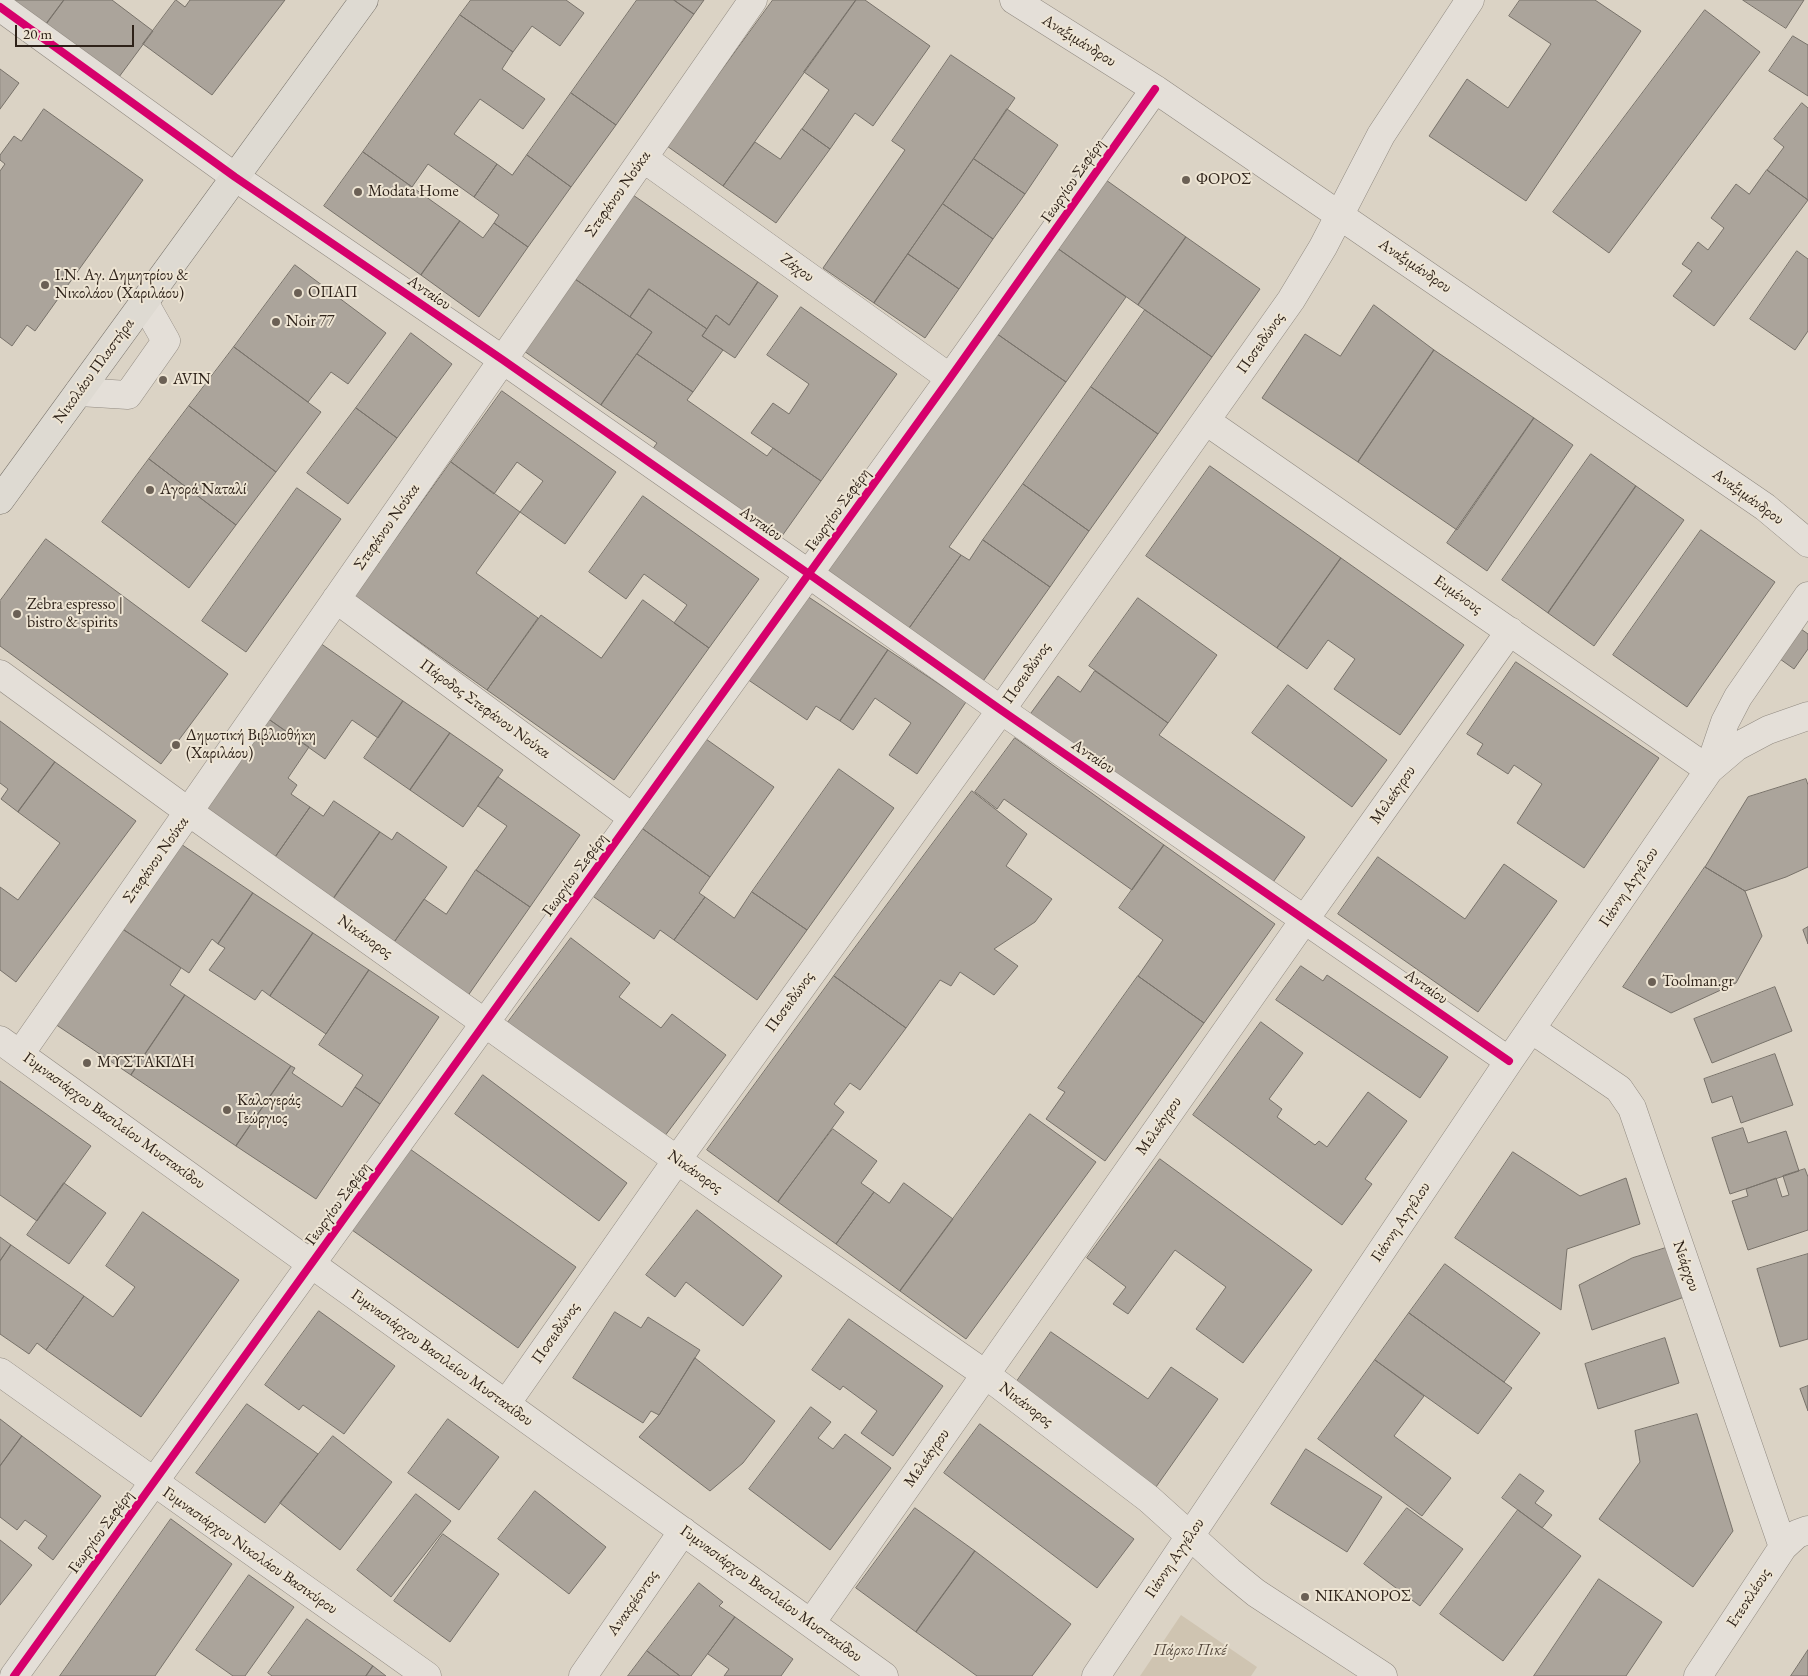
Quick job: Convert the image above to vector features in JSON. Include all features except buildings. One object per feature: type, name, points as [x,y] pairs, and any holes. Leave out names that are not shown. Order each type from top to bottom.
[{"type":"main road","name":"Νικολάου Πλαστήρα","points":[[0,500],[364,0]]},
{"type":"street","name":"Στεφάνου Νούκα","points":[[10,1047],[189,812],[753,0]]},
{"type":"street","name":"Αναξιμάνδρου","points":[[1014,0],[1155,89],[1340,215],[1765,507],[1808,543]]},
{"type":"street","name":"Ποσειδώνος","points":[[506,1404],[677,1160],[1001,710],[1292,300],[1323,247],[1381,135],[1470,0]]},
{"type":"street","name":"Ανταίου","points":[[0,7],[235,178],[503,360],[1001,710],[1509,1061]]},
{"type":"street","name":"Γεωργίου Σεφέρη","points":[[13,1671],[154,1483],[950,378],[1155,89]]},
{"type":"street","name":"Ζάχου","points":[[643,158],[950,378]]},
{"type":"street","points":[[78,392],[128,395],[166,342],[144,302]]},
{"type":"street","name":"Ευμένους","points":[[1206,421],[1709,770]]},
{"type":"street","name":"Γιάννη Αγγέλου","points":[[1709,770],[1725,722],[1738,697],[1808,596]]},
{"type":"street","name":"Πάροδος Στεφάνου Νούκα","points":[[336,599],[633,818]]},
{"type":"street","name":"Μελεάγρου","points":[[811,1623],[1305,919],[1510,631]]},
{"type":"street","name":"Νικάνορος","points":[[0,674],[189,812],[677,1160],[986,1374],[1149,1499],[1256,1593],[1383,1676]]},
{"type":"street","name":"Γιάννη Αγγέλου","points":[[1096,1676],[1509,1061],[1709,770],[1736,747],[1768,730],[1808,716]]},
{"type":"street","name":"Νεάρχου","points":[[1531,1029],[1619,1089],[1632,1108],[1783,1547]]},
{"type":"street","name":"Γυμνασιάρχου Βασιλείου Μυστακίδου","points":[[10,1047],[884,1676]]},
{"type":"street","name":"Γυμνασιάρχου Νικολάου Βασικύρου","points":[[0,1372],[427,1676]]},
{"type":"street","name":"Ετεοκλέους","points":[[1698,1676],[1783,1547],[1797,1534],[1808,1530]]},
{"type":"street","name":"Ανακρέοντος","points":[[583,1676],[683,1531]]},
{"type":"green space","name":"Πάρκο Πικέ","points":[[1181,1615],[1257,1667],[1251,1676],[1140,1676]]},
{"type":"cycle path","points":[[0,7],[235,177],[503,360],[1001,710],[1509,1061]]},
{"type":"cycle path","points":[[14,1676],[950,378],[1155,89]]},
{"type":"place","name":"ΦΟΡΟΣ","points":[[1186,180]]},
{"type":"place","name":"Modata Home","points":[[358,192]]},
{"type":"place","name":"Ι.Ν. Αγ. Δημητρίου & Νικολάου (Χαριλάου)","points":[[45,285]]},
{"type":"place","name":"ΟΠΑΠ","points":[[298,293]]},
{"type":"place","name":"Noir 77","points":[[276,322]]},
{"type":"place","name":"AVIN","points":[[163,380]]},
{"type":"place","name":"Αγορά Ναταλί","points":[[150,490]]},
{"type":"place","name":"Zebra espresso | bistro & spirits","points":[[17,614]]},
{"type":"place","name":"Δημοτική Βιβλιοθήκη (Χαριλάου)","points":[[176,745]]},
{"type":"place","name":"Toolman.gr","points":[[1652,982]]},
{"type":"place","name":"ΜΥΣΤΑΚΙΔΗ","points":[[87,1063]]},
{"type":"place","name":"Καλογεράς Γεώργιος","points":[[227,1110]]},
{"type":"place","name":"ΝΙΚΑΝΟΡΟΣ","points":[[1305,1597]]}]
